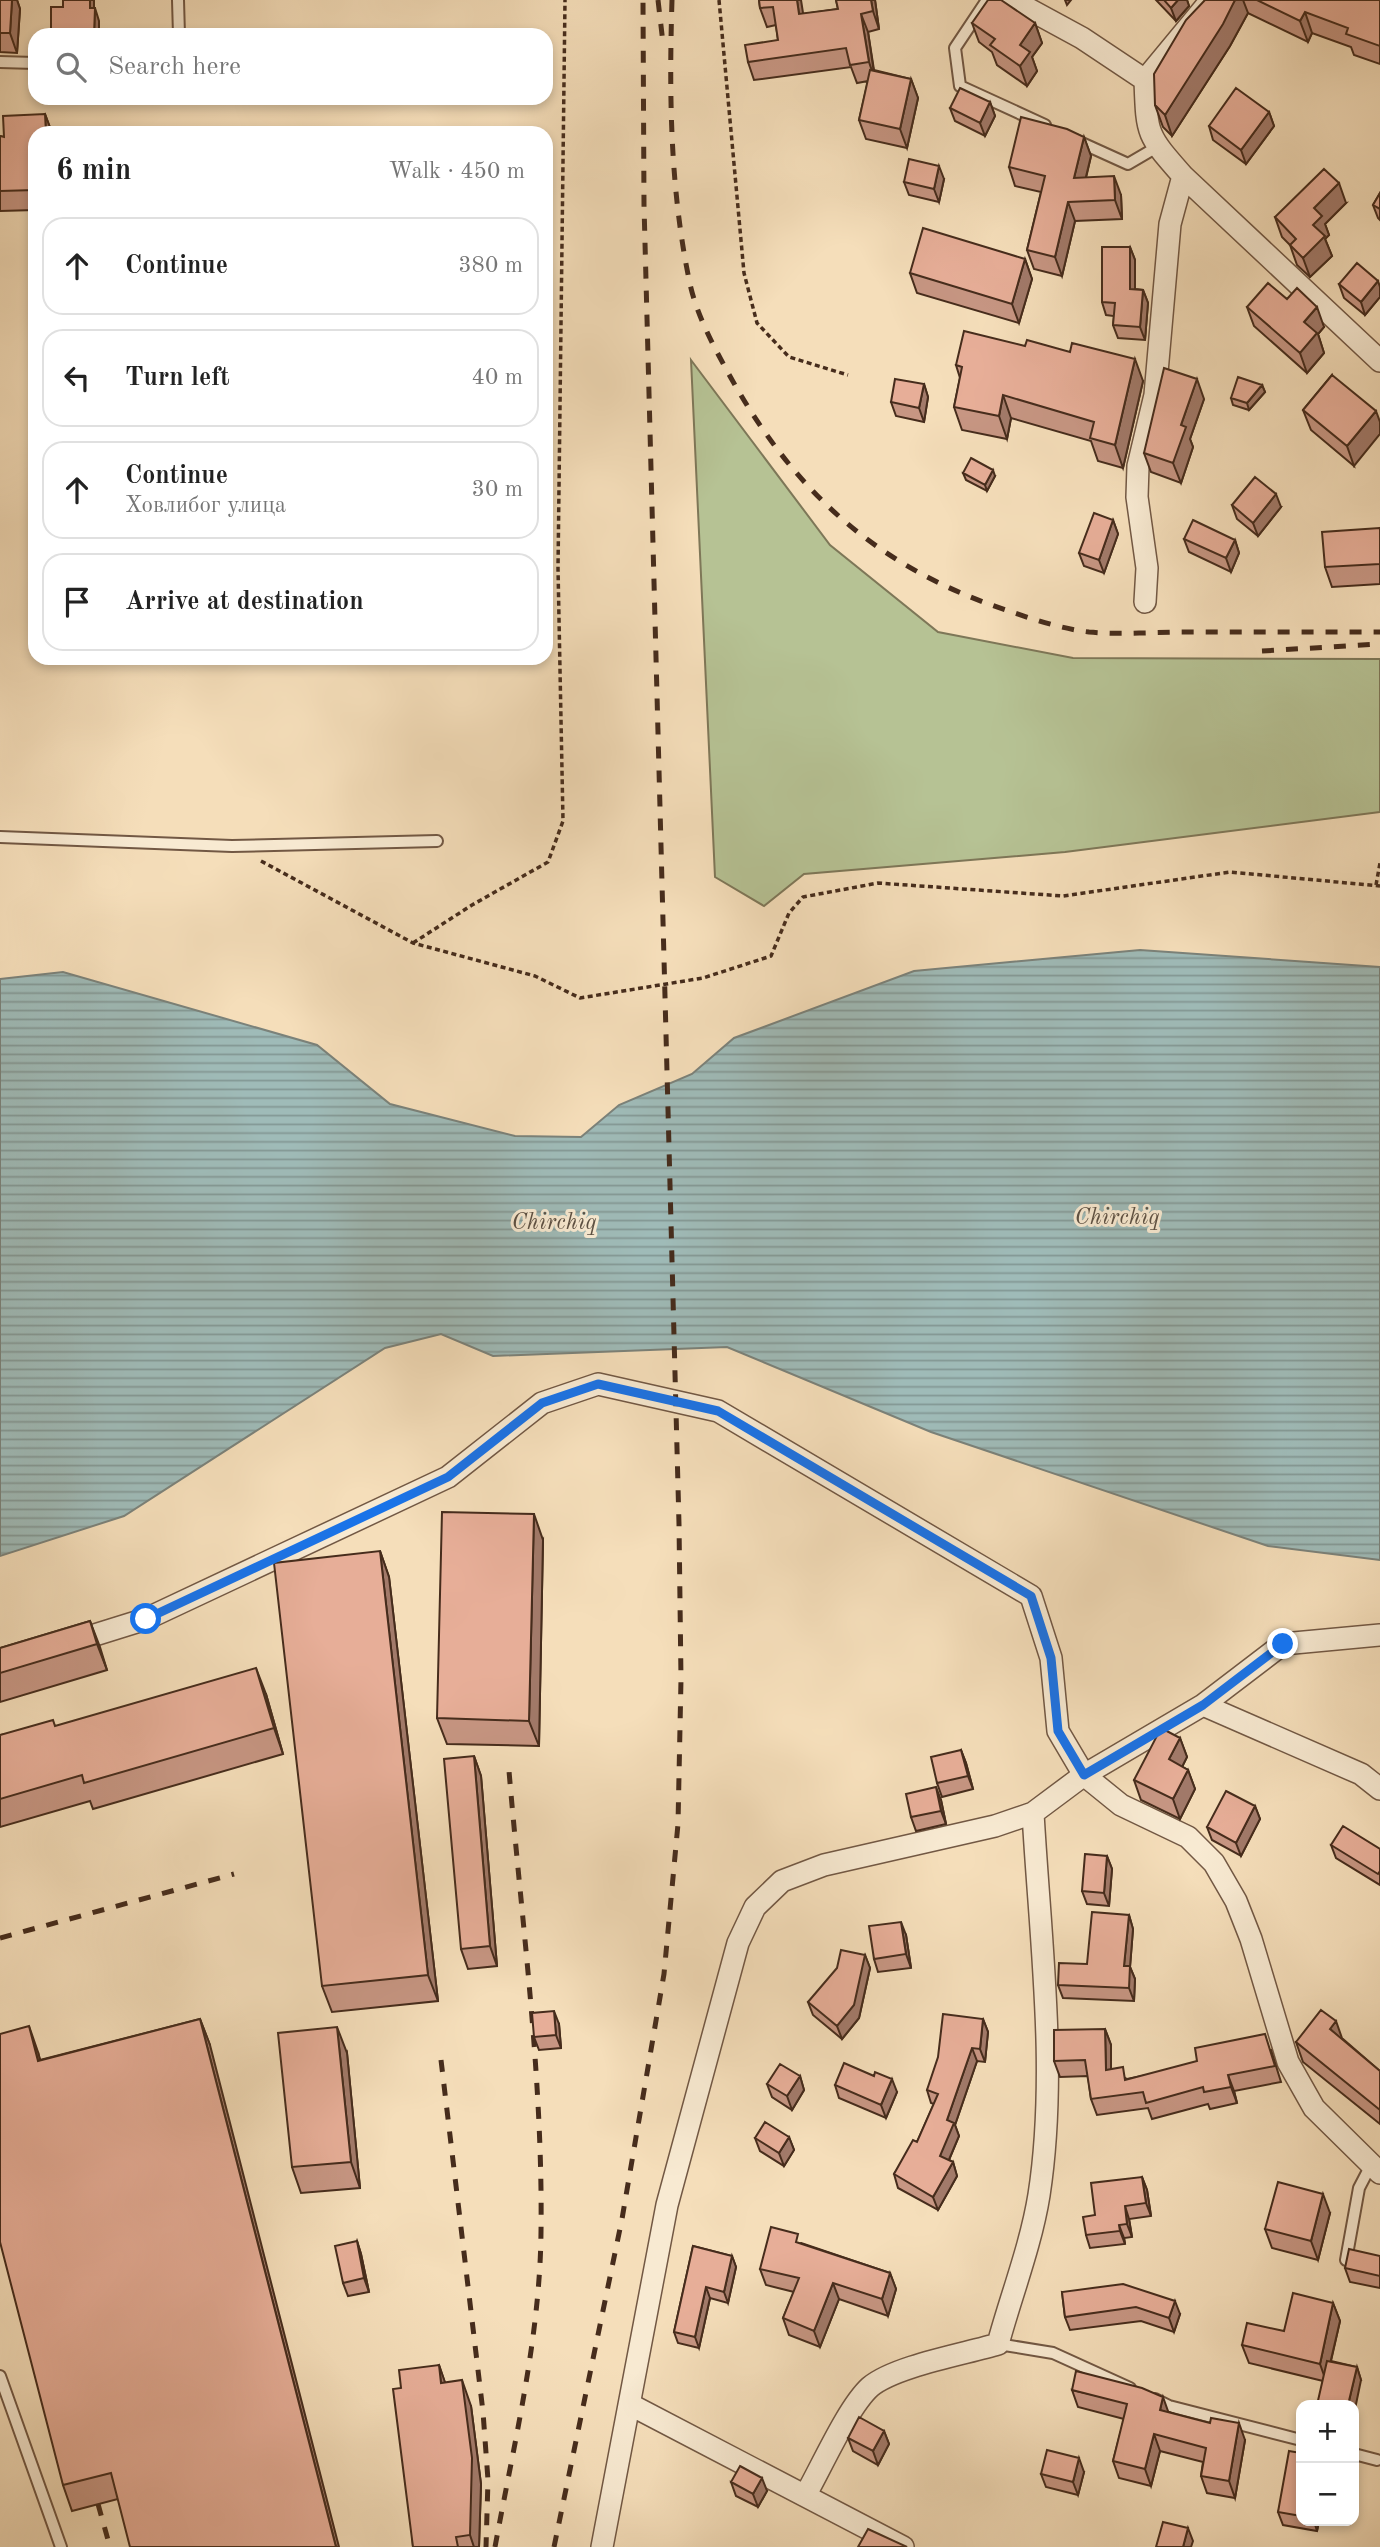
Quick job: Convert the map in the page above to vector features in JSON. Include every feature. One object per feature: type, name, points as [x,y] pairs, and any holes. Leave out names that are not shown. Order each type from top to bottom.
[{"type":"street","points":[[1013,0],[1082,38],[1145,80]]},
{"type":"street","points":[[1211,0],[1145,80],[1148,132],[1157,147],[1183,176],[1380,360]]},
{"type":"street","points":[[1145,602],[1147,568],[1137,497],[1138,466],[1170,224],[1183,176]]},
{"type":"street","points":[[53,1648],[146,1619],[448,1477],[542,1403],[598,1384],[718,1411],[1031,1596],[1051,1658],[1058,1731],[1084,1775],[1121,1805],[1188,1837],[1214,1863],[1236,1901],[1251,1939],[1288,2062],[1314,2108],[1376,2169]]},
{"type":"street","points":[[602,2547],[667,2205],[738,1942],[755,1907],[782,1881],[824,1865],[995,1826],[1034,1813],[1084,1775],[1203,1705],[1283,1644],[1380,1635]]},
{"type":"street","points":[[1203,1705],[1361,1774],[1380,1789]]},
{"type":"street","points":[[806,2494],[853,2410],[870,2388],[891,2374],[998,2344],[1038,2198],[1046,2131],[1046,2051],[1034,1813]]},
{"type":"street","points":[[631,2405],[904,2547]]},
{"type":"lane","points":[[178,0],[178,28]]},
{"type":"lane","points":[[987,0],[955,48],[960,86],[1056,131]]},
{"type":"lane","points":[[0,62],[28,63]]},
{"type":"lane","points":[[1068,136],[1128,164],[1157,147]]},
{"type":"lane","points":[[0,837],[232,846],[437,841]]},
{"type":"lane","points":[[1346,2260],[1359,2188],[1376,2169]]},
{"type":"lane","points":[[998,2344],[1053,2353],[1169,2406],[1296,2439]]},
{"type":"lane","points":[[0,2376],[61,2547]]},
{"type":"lane","points":[[1359,2455],[1377,2460]]},
{"type":"path","points":[[413,943],[472,905],[548,862],[563,821],[558,568],[565,0]]},
{"type":"path","points":[[719,0],[744,273],[757,323],[789,356],[848,376]]},
{"type":"path","points":[[232,846],[413,943],[535,976],[580,999],[704,978],[771,956],[789,913],[803,897],[878,883],[1063,896],[1230,872],[1378,886],[1380,863]]},
{"type":"green space","points":[[691,360],[830,545],[938,632],[1073,658],[1380,659],[1380,812],[1065,852],[804,874],[764,906],[715,877]]},
{"type":"water","name":"Chirchiq","points":[[1140,950],[1380,967],[1380,1560],[1268,1546],[931,1432],[727,1347],[493,1356],[441,1334],[385,1348],[124,1516],[0,1556],[0,979],[63,972],[317,1045],[390,1104],[515,1136],[581,1137],[619,1105],[692,1074],[734,1038],[914,971]]},
{"type":"building","points":[[0,0],[12,0],[10,33],[0,33]]},
{"type":"building","points":[[63,0],[90,0],[90,8],[95,8],[94,28],[51,28],[51,7],[63,7]]},
{"type":"building","points":[[759,0],[797,0],[799,14],[838,9],[836,0],[871,0],[873,11],[861,14],[869,62],[850,65],[846,48],[748,62],[745,45],[778,40],[773,7],[760,8]]},
{"type":"building","points":[[988,0],[1001,0],[1035,23],[1020,45],[1030,52],[1020,66],[990,45],[995,39],[972,23]]},
{"type":"building","points":[[1164,0],[1178,0],[1171,8]]},
{"type":"building","points":[[1205,0],[1235,0],[1223,24],[1165,115],[1155,105],[1154,74],[1186,20]]},
{"type":"building","points":[[1257,0],[1380,0],[1380,46],[1346,34],[1348,28],[1305,12],[1300,21]]},
{"type":"building","points":[[870,70],[911,79],[900,129],[859,120]]},
{"type":"building","points":[[960,88],[990,102],[980,123],[950,108]]},
{"type":"building","points":[[1236,88],[1269,112],[1241,150],[1209,126]]},
{"type":"building","points":[[45,114],[46,126],[28,126],[28,190],[0,191],[0,136],[4,137],[3,116]]},
{"type":"building","points":[[1021,117],[1067,129],[1084,137],[1074,178],[1114,176],[1115,200],[1068,202],[1055,257],[1027,250],[1045,176],[1009,167]]},
{"type":"building","points":[[909,159],[939,166],[934,189],[904,182]]},
{"type":"building","points":[[1324,169],[1339,183],[1314,208],[1322,216],[1313,225],[1325,236],[1303,258],[1290,245],[1296,239],[1275,217]]},
{"type":"building","points":[[1380,193],[1380,209],[1373,205]]},
{"type":"building","points":[[923,228],[1025,259],[1012,304],[910,273]]},
{"type":"building","points":[[1102,247],[1130,247],[1130,289],[1143,290],[1140,327],[1113,325],[1115,303],[1102,302]]},
{"type":"building","points":[[1357,263],[1378,281],[1361,302],[1339,284]]},
{"type":"building","points":[[1268,283],[1287,299],[1297,288],[1317,307],[1304,322],[1317,333],[1300,353],[1247,307]]},
{"type":"building","points":[[964,331],[1025,346],[1027,340],[1070,352],[1072,343],[1135,359],[1115,445],[1090,438],[1094,422],[1003,395],[999,416],[954,407],[962,367],[956,365]]},
{"type":"building","points":[[1164,368],[1197,379],[1181,425],[1186,427],[1173,463],[1144,453]]},
{"type":"building","points":[[1332,375],[1376,411],[1347,446],[1303,410]]},
{"type":"building","points":[[1238,377],[1262,385],[1247,403],[1231,398]]},
{"type":"building","points":[[895,379],[924,384],[919,408],[891,402]]},
{"type":"building","points":[[971,458],[993,470],[985,485],[963,473]]},
{"type":"building","points":[[1255,477],[1276,494],[1253,523],[1232,505]]},
{"type":"building","points":[[1094,513],[1113,520],[1099,560],[1079,553]]},
{"type":"building","points":[[1193,520],[1235,540],[1226,558],[1184,539]]},
{"type":"building","points":[[1380,528],[1380,564],[1325,567],[1322,532]]},
{"type":"building","points":[[442,1512],[534,1514],[529,1721],[437,1718]]},
{"type":"building","points":[[380,1551],[428,1975],[322,1986],[274,1563]]},
{"type":"building","points":[[90,1621],[97,1644],[0,1673],[0,1648]]},
{"type":"building","points":[[256,1668],[274,1728],[84,1783],[82,1775],[0,1799],[0,1735],[53,1720],[55,1726]]},
{"type":"building","points":[[1161,1728],[1180,1738],[1169,1759],[1188,1770],[1173,1799],[1134,1780]]},
{"type":"building","points":[[961,1750],[968,1776],[937,1783],[931,1757]]},
{"type":"building","points":[[474,1756],[490,1946],[461,1949],[444,1759]]},
{"type":"building","points":[[936,1787],[941,1811],[911,1817],[906,1794]]},
{"type":"building","points":[[1226,1791],[1255,1806],[1236,1843],[1207,1827]]},
{"type":"building","points":[[1343,1826],[1380,1849],[1378,1874],[1331,1845]]},
{"type":"building","points":[[1085,1854],[1107,1856],[1104,1893],[1082,1891]]},
{"type":"building","points":[[1092,1912],[1129,1915],[1124,1966],[1130,1966],[1129,1988],[1058,1985],[1059,1963],[1087,1964]]},
{"type":"building","points":[[901,1922],[906,1954],[874,1959],[869,1926]]},
{"type":"building","points":[[841,1950],[865,1955],[854,2005],[837,2026],[808,2002],[837,1968]]},
{"type":"building","points":[[1321,2010],[1336,2021],[1330,2029],[1380,2071],[1380,2110],[1296,2042]]},
{"type":"building","points":[[554,2011],[556,2035],[534,2037],[532,2013]]},
{"type":"building","points":[[943,2014],[983,2019],[980,2049],[972,2048],[947,2120],[954,2123],[940,2156],[953,2162],[933,2197],[894,2174],[913,2140],[917,2142],[938,2094],[927,2090],[938,2057]]},
{"type":"building","points":[[200,2019],[336,2547],[130,2547],[111,2473],[63,2485],[0,2242],[0,2034],[29,2026],[38,2061]]},
{"type":"building","points":[[337,2027],[351,2162],[292,2167],[278,2033]]},
{"type":"building","points":[[1105,2029],[1106,2070],[1123,2067],[1125,2080],[1197,2061],[1195,2048],[1265,2034],[1275,2066],[1228,2075],[1231,2087],[1204,2092],[1203,2087],[1146,2103],[1143,2092],[1091,2099],[1085,2060],[1054,2061],[1054,2030]]},
{"type":"building","points":[[844,2063],[874,2076],[875,2072],[892,2079],[881,2105],[835,2085]]},
{"type":"building","points":[[780,2064],[800,2076],[787,2096],[767,2084]]},
{"type":"building","points":[[765,2122],[789,2137],[779,2153],[755,2138]]},
{"type":"building","points":[[1142,2177],[1146,2203],[1125,2206],[1127,2224],[1119,2225],[1120,2231],[1086,2235],[1083,2217],[1095,2215],[1091,2183]]},
{"type":"building","points":[[1278,2182],[1323,2194],[1311,2241],[1265,2229]]},
{"type":"building","points":[[771,2227],[798,2234],[796,2242],[890,2273],[882,2299],[833,2283],[814,2331],[783,2318],[799,2278],[760,2269]]},
{"type":"building","points":[[357,2241],[364,2278],[343,2283],[335,2246]]},
{"type":"building","points":[[693,2246],[732,2256],[724,2292],[706,2287],[695,2337],[674,2332]]},
{"type":"building","points":[[1349,2249],[1380,2256],[1380,2276],[1345,2268]]},
{"type":"building","points":[[1123,2284],[1175,2301],[1169,2318],[1136,2307],[1065,2317],[1062,2292]]},
{"type":"building","points":[[1293,2293],[1333,2303],[1320,2364],[1242,2345],[1247,2323],[1284,2331]]},
{"type":"building","points":[[1327,2361],[1357,2367],[1349,2400],[1318,2400]]},
{"type":"building","points":[[439,2365],[441,2383],[462,2380],[472,2458],[470,2535],[456,2537],[458,2547],[413,2547],[393,2389],[401,2388],[399,2370]]},
{"type":"building","points":[[1076,2371],[1142,2388],[1163,2397],[1160,2410],[1210,2423],[1211,2418],[1239,2423],[1229,2481],[1201,2476],[1206,2448],[1154,2434],[1145,2469],[1113,2461],[1127,2404],[1072,2390]]},
{"type":"building","points":[[859,2417],[884,2431],[873,2451],[848,2438]]},
{"type":"building","points":[[1047,2450],[1079,2458],[1073,2482],[1041,2474]]},
{"type":"building","points":[[1289,2451],[1296,2452],[1296,2515],[1278,2512]]},
{"type":"building","points":[[740,2466],[762,2478],[753,2494],[731,2482]]},
{"type":"building","points":[[1163,2522],[1188,2528],[1183,2547],[1156,2547]]},
{"type":"building","points":[[868,2529],[907,2547],[858,2547]]},
{"type":"railway","points":[[554,2547],[622,2219],[664,1974],[678,1824],[681,1679],[679,1524],[644,205],[643,0]]},
{"type":"railway","points":[[658,0],[663,43]]},
{"type":"railway","points":[[672,0],[672,142],[683,249],[697,308],[719,356],[756,420],[813,491],[845,522],[880,549],[960,593],[1068,629],[1113,633],[1380,632]]},
{"type":"railway","points":[[1262,651],[1380,644]]},
{"type":"railway","points":[[495,2547],[531,2351],[540,2272],[541,2232],[535,2059],[509,1771]]},
{"type":"railway","points":[[0,1938],[234,1874]]},
{"type":"railway","points":[[441,2060],[483,2412],[488,2480],[486,2547]]},
{"type":"railway","points":[[98,2504],[110,2547]]},
{"type":"route","points":[[146,1619],[448,1477],[542,1403],[598,1384],[718,1411],[874,1506],[1031,1596],[1051,1658],[1058,1731],[1084,1775],[1203,1705],[1283,1644]]}]
